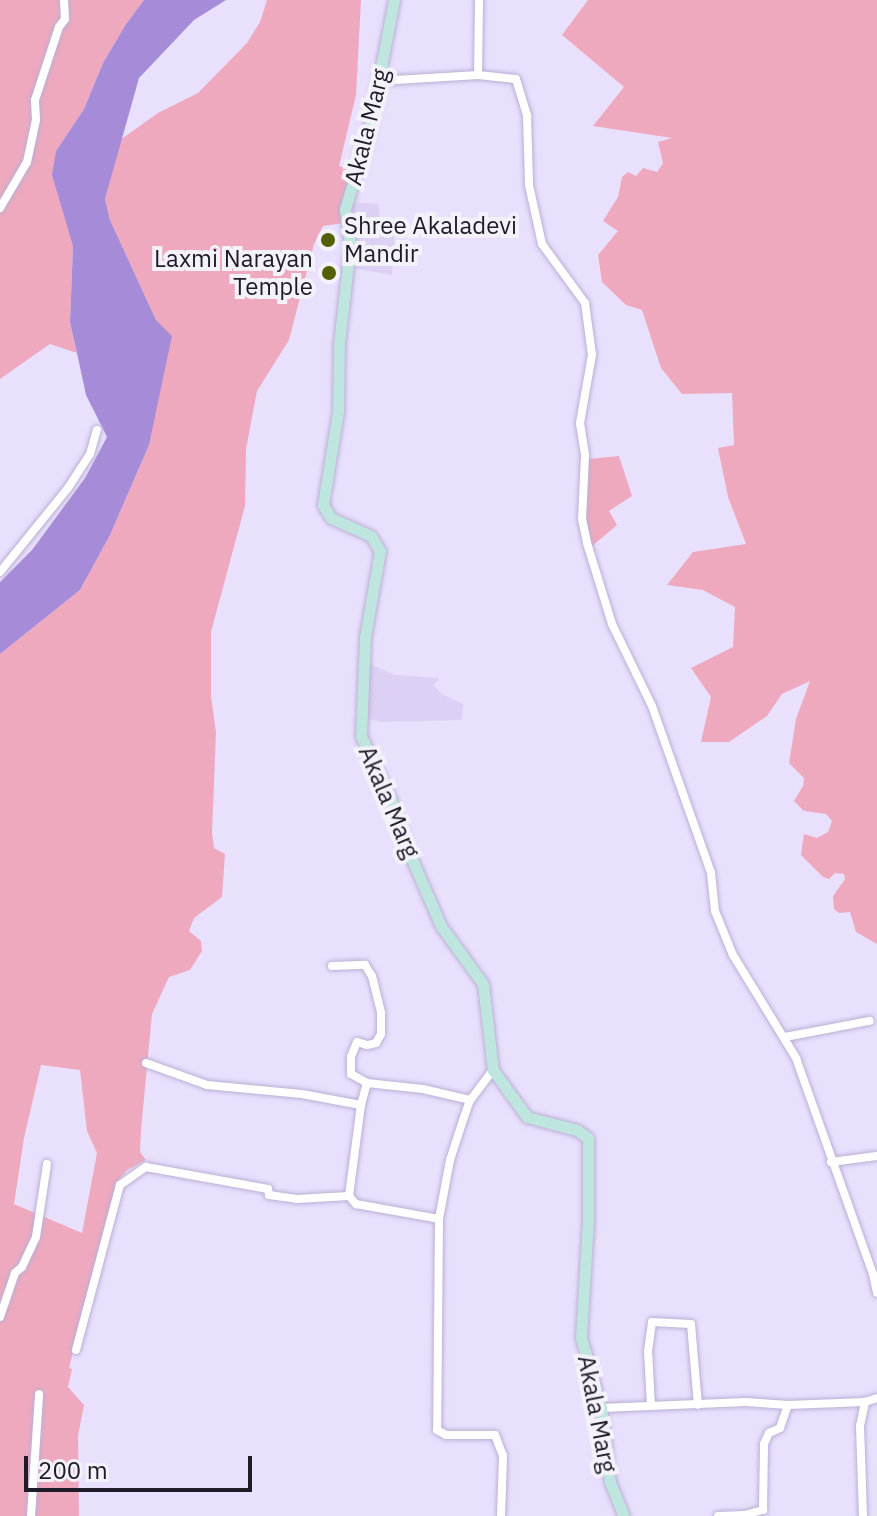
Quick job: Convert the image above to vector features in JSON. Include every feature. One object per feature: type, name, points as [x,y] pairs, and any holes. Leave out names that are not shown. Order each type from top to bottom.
[{"type":"main road","name":"Akala Marg","points":[[394,0],[379,81],[345,209],[350,246],[339,344],[338,412],[323,505],[331,518],[371,536],[380,551],[365,637],[361,736],[391,800],[404,841],[441,926],[483,984],[493,1070],[527,1117],[577,1130],[588,1138],[588,1220],[581,1337],[601,1408],[610,1482],[624,1516]]},
{"type":"street","points":[[0,208],[27,162],[36,120],[35,100],[59,27],[65,19],[64,0]]},
{"type":"street","points":[[478,75],[479,0]]},
{"type":"street","points":[[379,81],[478,75],[516,79],[527,116],[529,185],[542,244],[585,303],[592,355],[580,423],[585,456],[582,519],[612,624],[652,706],[711,873],[715,911],[724,933],[756,996],[785,1037],[810,1095],[877,1293]]},
{"type":"street","points":[[0,572],[68,488],[90,454],[97,430]]},
{"type":"street","points":[[332,966],[365,965],[372,976],[381,1013],[381,1034],[376,1043],[357,1042],[351,1057],[351,1074],[367,1083],[423,1089],[470,1100]]},
{"type":"street","points":[[785,1037],[869,1021]]},
{"type":"street","points":[[146,1063],[207,1085],[361,1105]]},
{"type":"street","points":[[493,1070],[470,1100],[450,1160],[439,1219],[437,1430],[446,1435],[495,1435],[503,1456],[499,1498],[501,1516]]},
{"type":"street","points":[[367,1083],[361,1105],[349,1196],[356,1204],[439,1219]]},
{"type":"street","points":[[831,1162],[877,1156]]},
{"type":"street","points":[[0,1317],[15,1273],[22,1267],[36,1237],[47,1164]]},
{"type":"street","points":[[76,1350],[120,1185],[146,1167],[268,1189],[269,1195],[297,1199],[349,1196]]},
{"type":"street","points":[[651,1406],[648,1351],[652,1322],[691,1324],[698,1405]]},
{"type":"street","points":[[31,1516],[39,1394]]},
{"type":"street","points":[[601,1408],[746,1402],[788,1405],[865,1402],[877,1398]]},
{"type":"street","points":[[863,1516],[860,1440],[865,1402]]},
{"type":"street","points":[[718,1516],[745,1515],[763,1510],[764,1444],[769,1433],[780,1428],[788,1405]]},
{"type":"shaded area","points":[[0,0],[144,0],[103,63],[84,109],[56,151],[73,246],[70,322],[77,353],[50,344],[0,379]]},
{"type":"shaded area","points":[[144,0],[226,0],[194,20],[139,78],[105,199],[110,220],[156,320],[172,336],[149,445],[110,535],[80,590],[0,654],[0,582],[32,550],[85,478],[107,437],[86,395],[70,322],[73,246],[52,175],[56,151],[84,109],[103,63]]},
{"type":"shaded area","points":[[267,0],[361,0],[356,95],[339,166],[355,171],[344,223],[323,226],[314,244],[289,340],[257,391],[246,449],[245,506],[211,632],[211,696],[216,733],[212,832],[214,848],[225,854],[222,897],[194,918],[189,931],[201,941],[202,951],[190,970],[169,977],[152,1014],[140,1152],[146,1160],[127,1170],[116,1183],[69,1368],[72,1369],[68,1387],[84,1405],[78,1436],[79,1516],[0,1516],[0,654],[80,590],[110,535],[149,445],[156,320],[110,220],[105,199],[120,140],[158,113],[198,93],[247,43],[260,22]],"holes":[[[41,1065],[80,1070],[87,1131],[97,1153],[82,1233],[14,1204],[24,1138]]]},
{"type":"shaded area","points":[[588,0],[877,0],[877,944],[856,932],[850,912],[839,913],[834,909],[833,896],[845,879],[844,874],[835,873],[829,879],[823,877],[801,855],[804,834],[817,838],[828,832],[832,821],[826,814],[804,811],[794,801],[804,778],[789,763],[796,719],[810,681],[782,694],[767,716],[729,742],[701,742],[711,697],[691,668],[733,647],[735,607],[703,590],[667,585],[693,552],[746,544],[728,497],[718,448],[734,445],[732,393],[682,394],[661,368],[642,310],[626,305],[602,282],[598,255],[618,231],[603,221],[618,197],[622,177],[628,172],[636,176],[643,168],[657,172],[663,163],[658,142],[672,138],[593,126],[624,87],[562,35]]},
{"type":"shaded area","points":[[349,202],[379,204],[380,223],[395,223],[392,275],[352,268]]},
{"type":"shaded area","points":[[619,456],[632,496],[609,511],[617,525],[591,547],[585,506],[588,459]]},
{"type":"shaded area","points":[[368,663],[395,675],[439,678],[434,686],[442,694],[463,704],[462,720],[381,722],[363,717]]},
{"type":"place","name":"Shree Akaladevi Mandir","points":[[328,240]]},
{"type":"place","name":"Laxmi Narayan Temple","points":[[329,273]]}]
